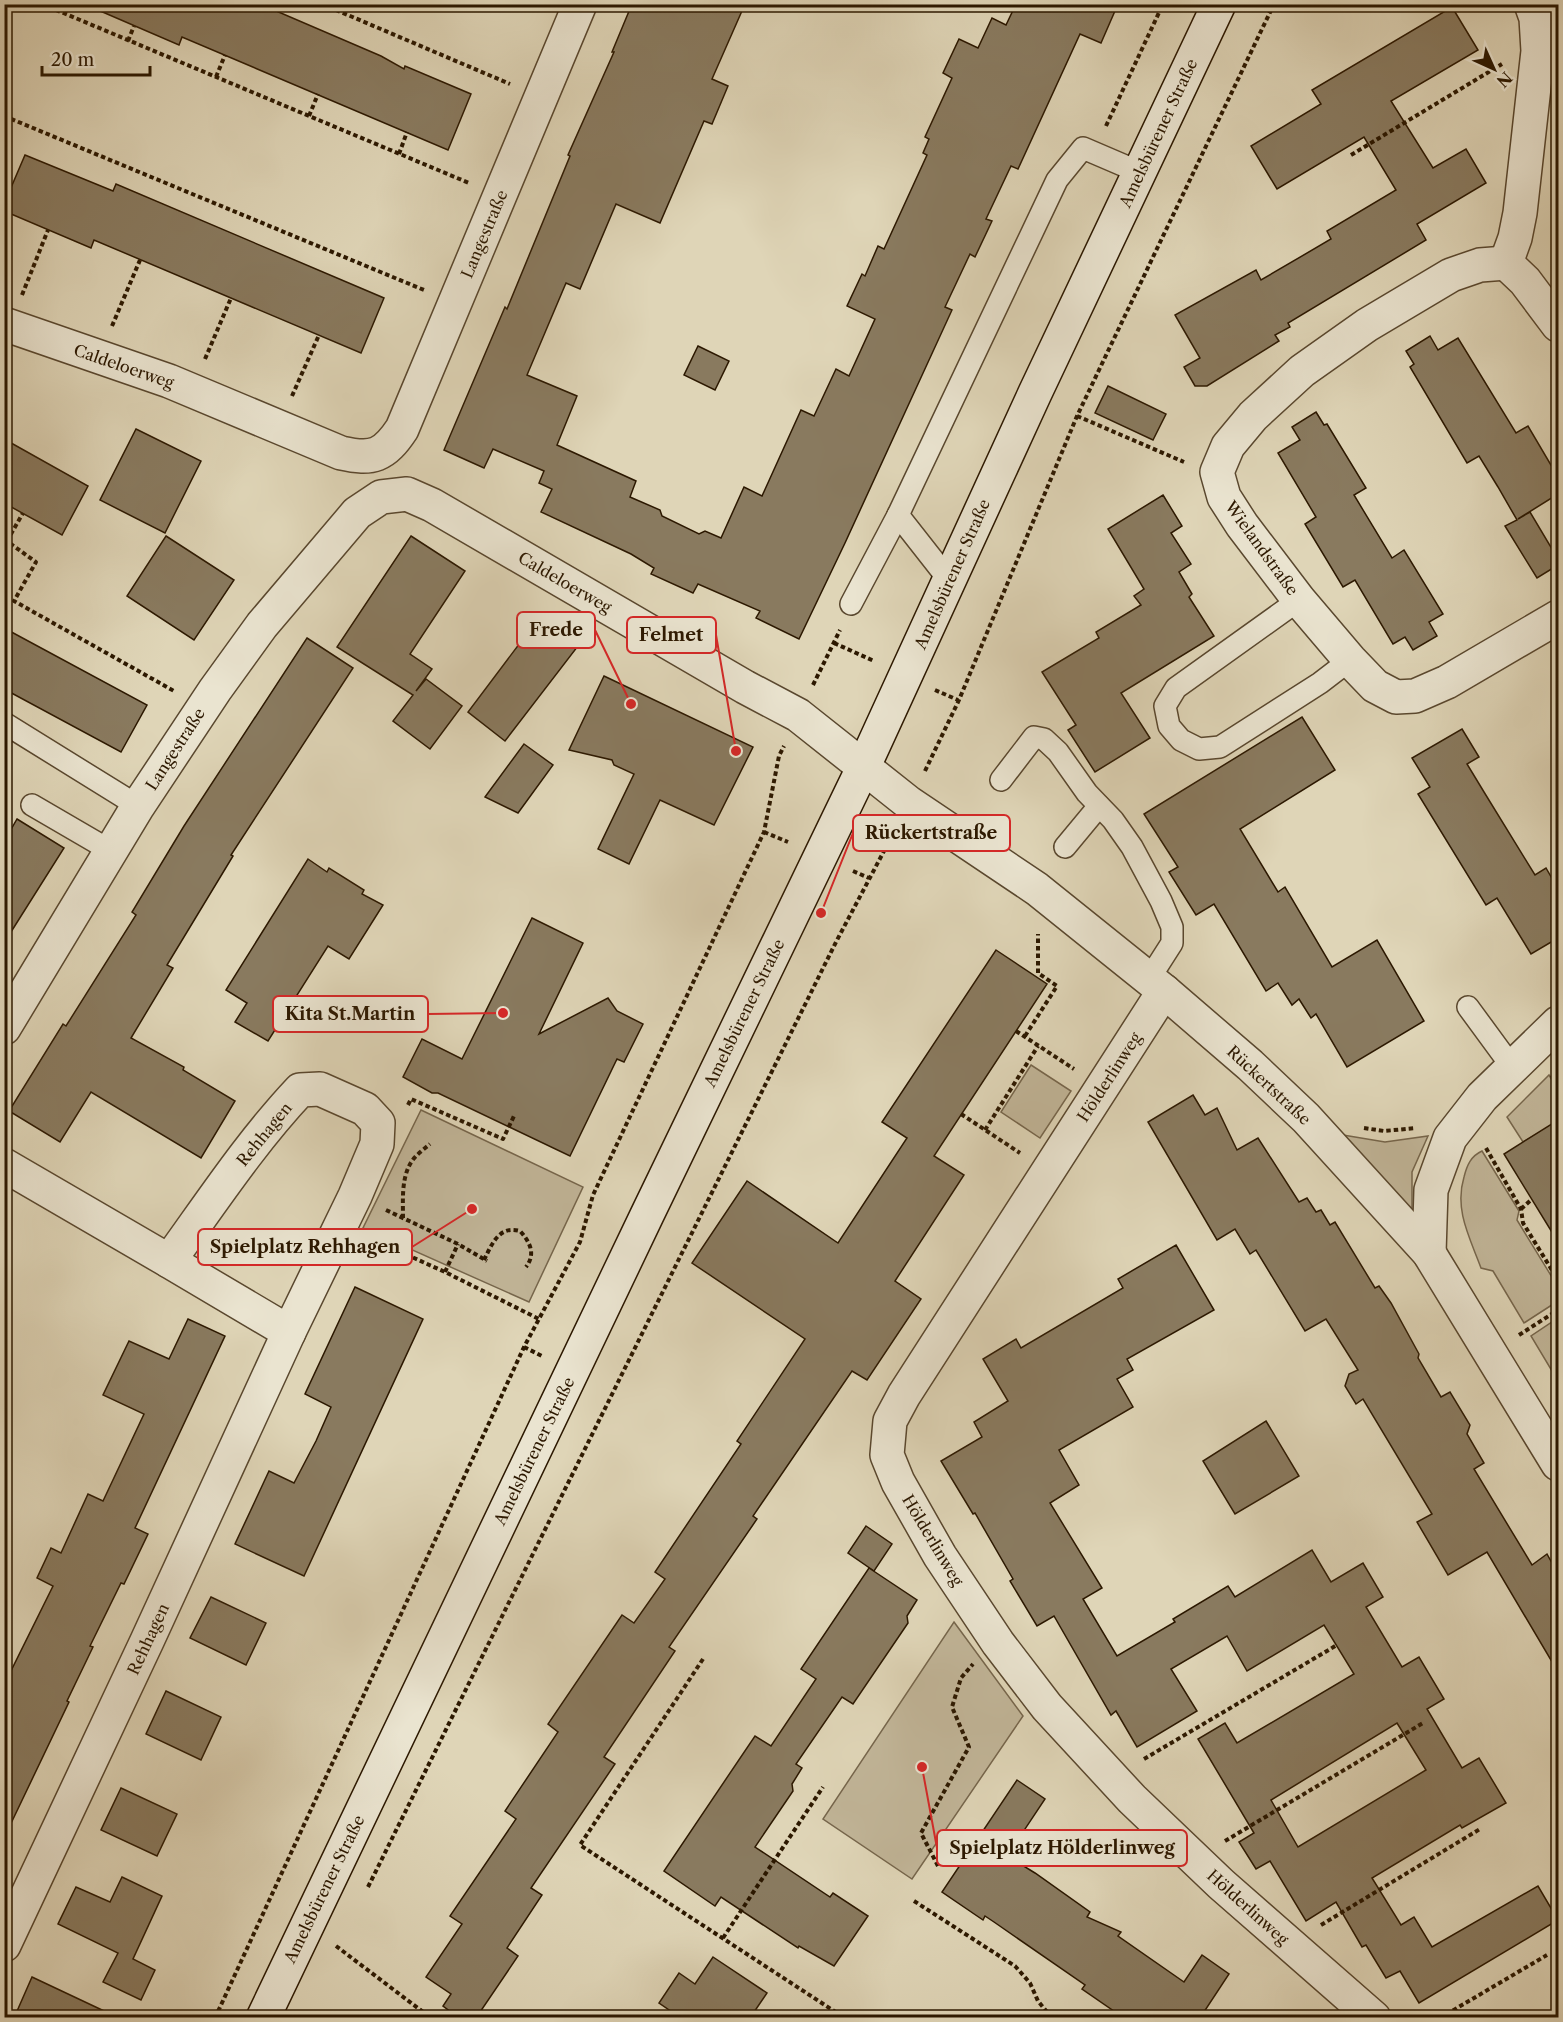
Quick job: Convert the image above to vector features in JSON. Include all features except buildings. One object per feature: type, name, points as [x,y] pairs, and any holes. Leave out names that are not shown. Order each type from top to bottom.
[{"type":"street","name":"Langestraße","points":[[376,456],[391,445],[402,429],[580,4]]},
{"type":"street","name":"Amelsbürener Straße","points":[[263,2018],[864,766],[1219,4]]},
{"type":"street","points":[[1506,262],[1521,213],[1538,51],[1536,18],[1531,4]]},
{"type":"street","points":[[1506,262],[1525,281],[1558,325]]},
{"type":"street","points":[[1217,472],[1228,446],[1253,416],[1302,371],[1367,325],[1451,275],[1480,265],[1506,262]]},
{"type":"street","name":"Caldeloerweg","points":[[7,325],[191,390],[341,453],[357,457],[376,456]]},
{"type":"street","name":"Wielandstraße","points":[[1217,472],[1224,497],[1242,525],[1299,600],[1375,686],[1396,697],[1415,696],[1447,682],[1558,617]]},
{"type":"street","name":"Caldeloerweg","points":[[381,497],[407,494],[432,504],[745,687],[798,715],[864,766]]},
{"type":"street","name":"Langestraße","points":[[4,1028],[138,806],[203,707],[270,616],[357,513],[381,497]]},
{"type":"street","name":"Rückertstraße","points":[[864,766],[909,803],[1038,889],[1250,1065],[1306,1118],[1429,1253],[1558,1464]]},
{"type":"street","name":"Hölderlinweg","points":[[1156,986],[1102,1088],[890,1421],[887,1455],[898,1482],[940,1556],[998,1643],[1047,1707],[1112,1778],[1195,1859],[1366,2015]]},
{"type":"street","points":[[1429,1253],[1431,1190],[1450,1138],[1482,1097],[1558,1023]]},
{"type":"street","name":"Rehhagen","points":[[4,1945],[289,1332],[355,1196],[377,1144],[378,1123],[365,1109],[320,1089],[300,1090],[282,1108],[169,1261]]},
{"type":"street","points":[[4,1166],[289,1332]]},
{"type":"lane","points":[[851,604],[898,515],[1057,180],[1083,148],[1139,172]]},
{"type":"lane","points":[[898,515],[949,580]]},
{"type":"lane","points":[[1299,600],[1176,688],[1165,706],[1169,726],[1181,740],[1198,749],[1220,747],[1320,683],[1350,660]]},
{"type":"lane","points":[[4,723],[138,806]]},
{"type":"lane","points":[[1001,780],[1034,737],[1044,739],[1058,752],[1072,775],[1113,820],[1132,847],[1172,927],[1172,943],[1156,986]]},
{"type":"lane","points":[[32,805],[111,851]]},
{"type":"lane","points":[[1065,847],[1099,806]]},
{"type":"lane","points":[[1467,1007],[1512,1067]]},
{"type":"path","points":[[42,4],[500,196]]},
{"type":"path","points":[[322,4],[541,98]]},
{"type":"path","points":[[1083,148],[1101,135],[1163,4]]},
{"type":"path","points":[[1255,4],[1271,12]]},
{"type":"path","points":[[364,1894],[831,952],[909,803],[959,700],[1077,416],[1274,4]]},
{"type":"path","points":[[128,41],[134,26]]},
{"type":"path","points":[[1351,155],[1538,42]]},
{"type":"path","points":[[216,77],[225,55]]},
{"type":"path","points":[[309,116],[318,94]]},
{"type":"path","points":[[4,116],[455,303]]},
{"type":"path","points":[[399,154],[407,132]]},
{"type":"path","points":[[7,325],[48,230]]},
{"type":"path","points":[[99,357],[140,260]]},
{"type":"path","points":[[191,390],[231,298]]},
{"type":"path","points":[[279,427],[319,335]]},
{"type":"path","points":[[1077,416],[1180,461],[1217,472]]},
{"type":"path","points":[[23,513],[6,540],[36,562],[14,601],[203,707]]},
{"type":"path","points":[[215,2018],[514,1369],[580,1242],[593,1195],[764,832],[779,756],[851,604]]},
{"type":"path","points":[[1025,1036],[1057,986],[1038,974],[1038,889]]},
{"type":"path","points":[[1016,1031],[1102,1088]]},
{"type":"path","points":[[985,1130],[1038,1046]]},
{"type":"path","points":[[378,1123],[404,1114],[411,1099],[503,1139],[514,1116]]},
{"type":"path","points":[[961,1114],[1048,1172]]},
{"type":"path","points":[[1468,1115],[1521,1209],[1522,1223],[1558,1280]]},
{"type":"path","points":[[1362,1127],[1384,1131],[1423,1128]]},
{"type":"path","points":[[403,1218],[406,1173],[412,1160],[430,1144]]},
{"type":"path","points":[[355,1196],[458,1244],[485,1261],[500,1234],[513,1229],[520,1231],[532,1250],[531,1260],[526,1267]]},
{"type":"path","points":[[1521,1209],[1532,1199]]},
{"type":"path","points":[[341,1225],[445,1272],[539,1319]]},
{"type":"path","points":[[445,1272],[458,1244]]},
{"type":"path","points":[[1490,1353],[1558,1310]]},
{"type":"path","points":[[938,1866],[921,1833],[969,1747],[952,1707],[961,1678],[979,1657],[998,1643]]},
{"type":"path","points":[[1112,1778],[1337,1645]]},
{"type":"path","points":[[703,1659],[580,1845],[837,2013]]},
{"type":"path","points":[[1195,1859],[1423,1723]]},
{"type":"path","points":[[723,1938],[823,1788]]},
{"type":"path","points":[[1289,1944],[1480,1829]]},
{"type":"path","points":[[914,1900],[1015,1966],[1030,1983],[1038,2001],[1052,2018]]},
{"type":"path","points":[[307,1925],[431,2018]]},
{"type":"path","points":[[333,1957],[343,1937]]},
{"type":"path","points":[[1440,2018],[1546,1955]]},
{"type":"shaded area","points":[[1031,1065],[1071,1091],[1040,1138],[1001,1112]]},
{"type":"shaded area","points":[[1549,1075],[1558,1090],[1558,1124],[1557,1122],[1523,1142],[1507,1117]]},
{"type":"shaded area","points":[[421,1110],[583,1187],[529,1302],[363,1228]]},
{"type":"shaded area","points":[[1337,1134],[1385,1142],[1428,1136],[1412,1172],[1412,1215]]},
{"type":"shaded area","points":[[1482,1151],[1519,1211],[1517,1220],[1558,1287],[1558,1301],[1524,1323],[1493,1271],[1481,1268],[1462,1212],[1461,1189],[1464,1177],[1470,1161]]},
{"type":"shaded area","points":[[1558,1318],[1558,1381],[1531,1336]]},
{"type":"shaded area","points":[[954,1622],[1023,1716],[912,1879],[823,1819]]},
{"type":"place","name":"Frede","points":[[631,704]]},
{"type":"place","name":"Felmet","points":[[736,751]]},
{"type":"place","name":"Rückertstraße","points":[[821,913]]},
{"type":"place","name":"Kita St.Martin","points":[[503,1013]]},
{"type":"place","name":"Spielplatz Rehhagen","points":[[472,1209]]},
{"type":"place","name":"Spielplatz Hölderlinweg","points":[[922,1767]]}]
